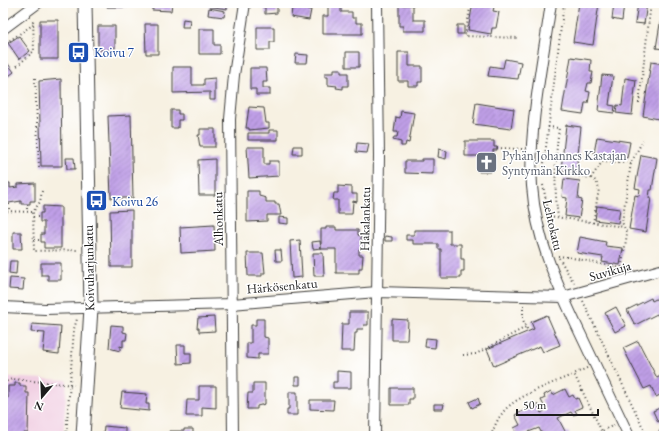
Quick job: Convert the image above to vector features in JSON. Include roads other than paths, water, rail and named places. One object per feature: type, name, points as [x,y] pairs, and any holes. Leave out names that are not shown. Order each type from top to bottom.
[{"type":"street","name":"Koivuharjunkatu","points":[[82,436],[91,308],[85,3]]},
{"type":"street","name":"Alhonkatu","points":[[233,436],[230,119],[234,75],[244,3]]},
{"type":"street","name":"Hakalankatu","points":[[375,436],[379,156],[377,3]]},
{"type":"street","name":"Lehtokatu","points":[[551,3],[533,131],[532,186],[542,246],[563,297],[629,436]]},
{"type":"street","points":[[3,29],[36,5]]},
{"type":"street","name":"Suvikuja","points":[[563,297],[664,269]]},
{"type":"street","name":"Härkösenkatu","points":[[3,307],[45,309],[232,304],[377,292],[563,297]]},
{"type":"place","name":"Koivu 7","points":[[78,52]]},
{"type":"place","name":"Pyhän Johannes Kastajan Syntymän Kirkko","points":[[486,162]]},
{"type":"place","name":"Koivu 26","points":[[96,201]]}]
